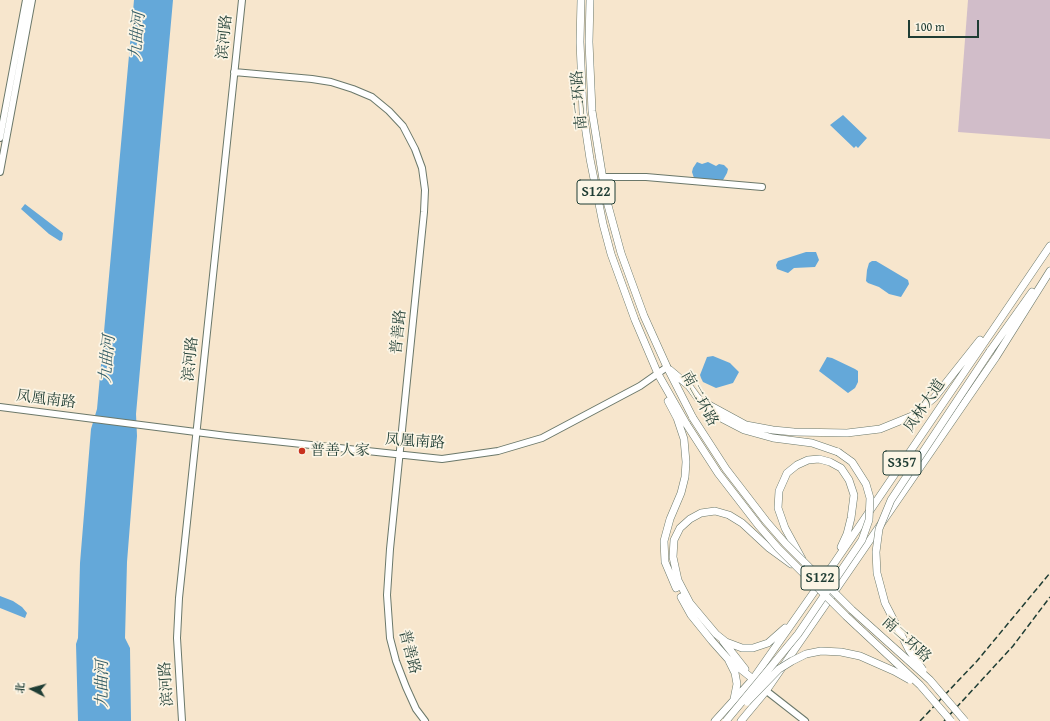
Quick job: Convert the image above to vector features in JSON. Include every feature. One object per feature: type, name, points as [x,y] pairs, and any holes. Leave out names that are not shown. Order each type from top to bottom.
[{"type":"main road","name":"南二环路","points":[[581,0],[583,112],[590,159],[603,224],[623,289],[658,374],[687,425],[718,473],[759,526],[800,571],[920,685],[951,721]]},
{"type":"main road","name":"南二环路","points":[[590,0],[590,81],[592,111],[606,198],[621,253],[644,316],[667,367],[693,418],[726,468],[766,521],[852,610],[930,680],[965,721]]},
{"type":"main road","points":[[582,82],[590,81]]},
{"type":"main road","points":[[773,434],[847,433],[880,429],[912,416],[934,398],[954,374],[1050,245]]},
{"type":"main road","name":"凤林大道","points":[[715,721],[753,679],[835,562],[1050,245]]},
{"type":"main road","points":[[930,680],[909,650],[885,603],[877,573],[876,552],[879,529],[891,500],[990,351],[1050,267]]},
{"type":"main road","name":"凤林大道","points":[[741,721],[766,691],[996,357],[1050,271]]},
{"type":"main road","points":[[667,367],[689,386],[700,400],[717,416],[744,430],[773,434],[812,443],[838,452],[852,462],[866,484],[870,498],[869,520],[862,540],[798,634],[728,721]]},
{"type":"main road","points":[[658,374],[667,398],[677,418],[684,439],[686,462],[685,477],[681,493],[670,519],[664,541],[665,562],[691,615],[728,659],[753,679]]},
{"type":"main road","points":[[803,561],[785,528],[778,508],[779,491],[787,473],[797,465],[808,460],[819,459],[830,462],[841,468],[849,480],[854,495],[851,518],[835,562]]},
{"type":"main road","points":[[753,679],[690,603],[678,580],[673,557],[674,540],[680,528],[690,519],[701,513],[715,511],[729,515],[742,523],[769,548],[800,571]]},
{"type":"main road","points":[[716,634],[726,642],[742,648],[753,648],[768,643],[795,618]]},
{"type":"main road","points":[[728,721],[779,670],[806,654],[821,651],[841,652],[860,656],[894,671],[920,685]]},
{"type":"main road","points":[[728,659],[735,672],[737,684],[733,701]]},
{"type":"street","points":[[0,138],[26,0]]},
{"type":"street","points":[[0,169],[32,0]]},
{"type":"street","name":"滨河路","points":[[182,721],[177,638],[179,598],[242,0]]},
{"type":"street","name":"普善路","points":[[234,72],[330,82],[372,97],[389,111],[403,126],[415,149],[422,168],[425,190],[424,212],[390,549],[387,595],[390,638],[396,660],[416,709],[425,721]]},
{"type":"street","points":[[603,177],[646,177],[762,187]]},
{"type":"street","name":"凤凰南路","points":[[0,408],[143,426],[442,459],[498,451],[542,438],[640,386],[667,367]]},
{"type":"street","points":[[753,679],[805,721]]},
{"type":"shaded area","points":[[968,0],[1050,0],[1050,139],[958,132]]},
{"type":"water","name":"九曲河","points":[[134,0],[173,0],[136,414],[137,436],[127,562],[125,638],[130,648],[131,721],[78,721],[76,644],[78,638],[80,563],[91,429],[97,409]]},
{"type":"water","points":[[843,115],[867,138],[858,148],[856,146],[854,148],[830,125]]},
{"type":"water","points":[[697,162],[702,164],[708,162],[716,166],[719,164],[724,165],[728,169],[727,173],[723,180],[694,178],[692,172]]},
{"type":"water","points":[[25,204],[63,233],[62,240],[60,241],[49,234],[21,209]]},
{"type":"water","points":[[806,252],[816,252],[819,260],[815,267],[794,268],[788,273],[777,269],[776,265],[778,261]]},
{"type":"water","points":[[876,261],[908,280],[909,284],[901,297],[889,294],[866,281],[869,263]]},
{"type":"water","points":[[713,356],[730,363],[739,372],[733,383],[716,388],[703,382],[700,375],[707,357]]},
{"type":"water","points":[[827,357],[858,371],[858,382],[855,388],[848,393],[819,371]]},
{"type":"water","points":[[0,596],[13,601],[22,607],[27,613],[25,618],[0,608]]},
{"type":"railway","points":[[920,721],[977,661],[1050,573]]},
{"type":"railway","points":[[944,721],[1013,646],[1050,597]]},
{"type":"place","name":"普善人家","points":[[302,451]]}]
